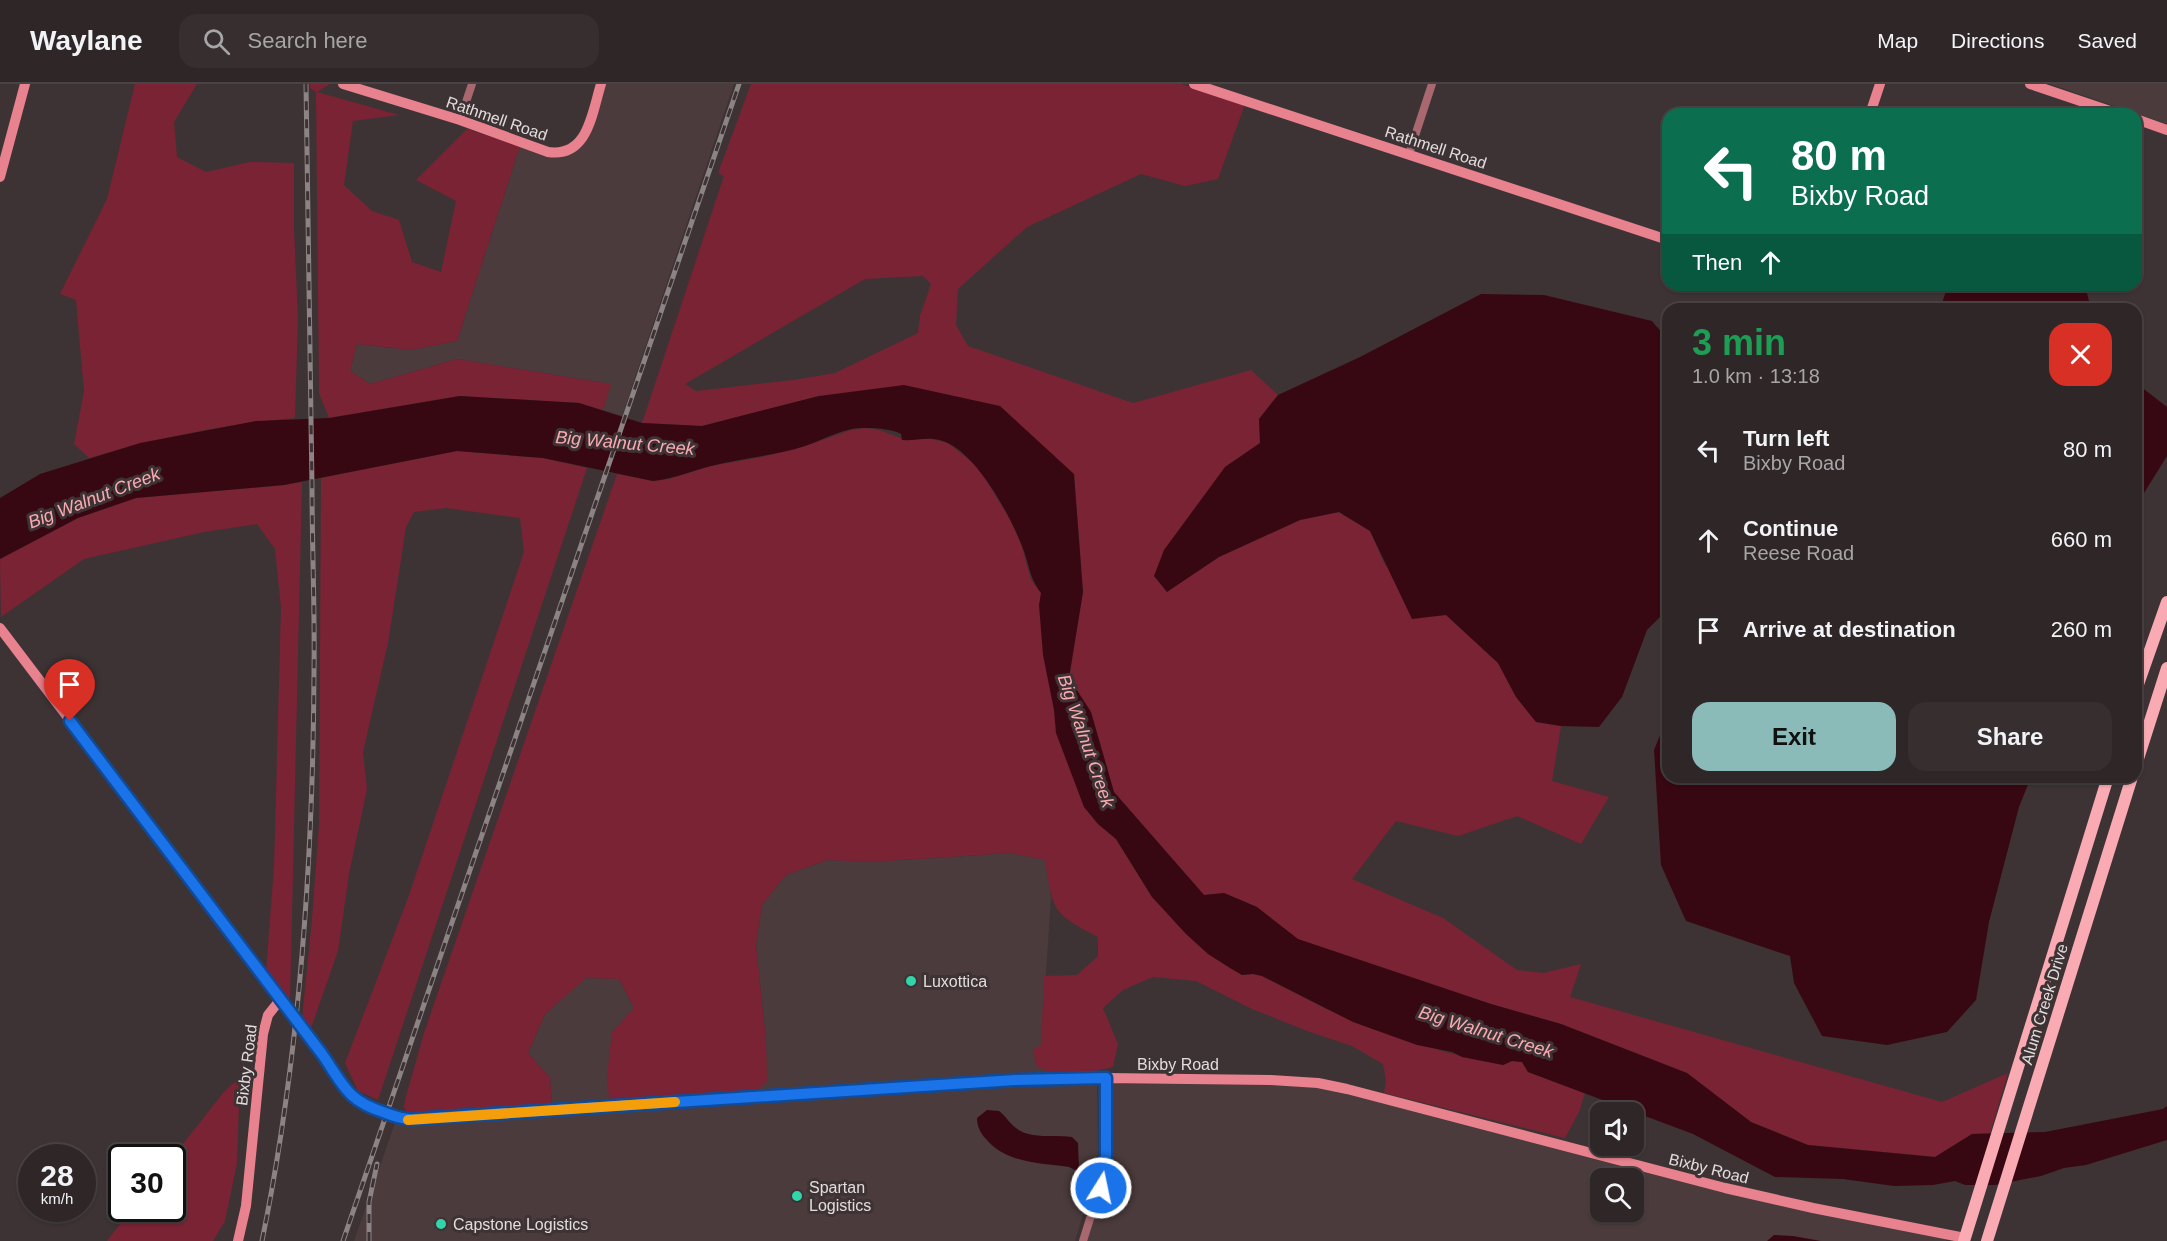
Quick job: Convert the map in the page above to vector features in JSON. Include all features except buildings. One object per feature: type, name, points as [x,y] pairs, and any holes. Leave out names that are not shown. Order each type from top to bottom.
[{"type":"main road","points":[[2142,673],[2167,602]]},
{"type":"main road","points":[[2142,746],[2167,668]]},
{"type":"main road","name":"Alum Creek Drive","points":[[1965,1239],[2106,783]]},
{"type":"main road","name":"Alum Creek Drive","points":[[1987,1241],[2130,783]]},
{"type":"street","points":[[0,177],[25,84]]},
{"type":"street","name":"Rathmell Road","points":[[343,84],[460,120],[548,152],[567,152],[581,141],[601,84]]},
{"type":"street","points":[[460,120],[472,84]]},
{"type":"street","name":"Rathmell Road","points":[[1194,84],[1662,238]]},
{"type":"street","points":[[1409,154],[1432,84]]},
{"type":"street","points":[[1872,108],[1880,84]]},
{"type":"street","points":[[2030,84],[2101,108]]},
{"type":"street","points":[[2142,121],[2167,130]]},
{"type":"street","points":[[0,628],[280,1000]]},
{"type":"street","name":"Bixby Road","points":[[238,1241],[246,1206],[264,1027],[268,1015],[280,1000],[351,1096],[366,1107],[407,1120],[1015,1080],[1106,1078],[1318,1083],[1758,1196],[1965,1239]]},
{"type":"street","points":[[1083,1241],[1104,1174],[1107,1138],[1106,1078]]},
{"type":"shaded area","points":[[135,84],[197,84],[174,122],[177,157],[206,172],[250,162],[294,163],[298,319],[295,418],[191,433],[89,458],[74,444],[84,391],[76,300],[60,294],[107,199]]},
{"type":"shaded area","points":[[310,84],[330,84],[317,92],[399,115],[353,121],[344,185],[372,211],[399,220],[412,262],[441,272],[456,201],[416,180],[467,129],[520,146],[457,341],[410,350],[357,344],[350,371],[370,384],[457,359],[611,384],[603,410],[579,403],[459,396],[329,418],[319,393],[316,92],[310,88]]},
{"type":"shaded area","points":[[606,84],[734,84],[622,416],[603,410],[610,384],[457,359],[370,384],[350,371],[357,344],[410,350],[457,341],[520,146],[563,156],[581,148]]},
{"type":"shaded area","points":[[751,84],[1181,84],[1245,104],[1218,179],[1185,186],[1141,174],[1027,227],[958,289],[956,325],[968,346],[1133,403],[1251,370],[1278,395],[1259,419],[1260,443],[1225,467],[1154,576],[1167,591],[1219,557],[1300,520],[1338,512],[1370,531],[1385,565],[1446,615],[1498,663],[1516,697],[1536,722],[1561,726],[1552,781],[1609,797],[1581,844],[1517,816],[1458,836],[1396,821],[1352,879],[1443,918],[1517,970],[1543,973],[1581,964],[1570,997],[1942,1102],[2008,1073],[1990,1133],[1972,1134],[1935,1157],[1808,1145],[1751,1122],[1687,1073],[1561,1024],[1491,1004],[1297,939],[1257,907],[1224,893],[1204,895],[1114,792],[1091,712],[1069,678],[1083,592],[1074,474],[819,396],[702,426],[642,423],[724,176],[718,173]],"holes":[[[923,276],[931,284],[920,316],[918,333],[835,373],[696,391],[685,384],[865,279]]]},
{"type":"shaded area","points":[[2050,84],[2167,84],[2167,124],[2142,115],[2142,108],[2120,108]]},
{"type":"shaded area","points":[[864,428],[879,430],[906,440],[927,438],[948,443],[978,467],[1011,521],[1022,547],[1031,580],[1041,593],[1041,620],[1048,674],[1084,807],[1098,824],[1116,839],[1152,897],[1242,975],[1262,976],[1328,1010],[1445,1052],[1503,1065],[1512,1061],[1522,1062],[1528,1072],[1585,1093],[1579,1112],[1565,1138],[1384,1093],[1386,1080],[1383,1064],[1352,1046],[1252,1009],[1196,981],[1153,977],[1123,990],[1103,1008],[1118,1044],[1113,1067],[1073,1074],[1044,1070],[1036,1065],[1033,1049],[1041,1045],[1044,976],[1077,975],[1098,956],[1098,937],[1071,922],[1057,909],[1050,890],[1045,860],[1011,853],[872,862],[827,860],[786,875],[762,905],[756,945],[766,1040],[767,1082],[755,1091],[620,1100],[609,1098],[607,1076],[612,1032],[634,1008],[619,979],[586,978],[545,1014],[528,1053],[550,1078],[552,1105],[408,1114],[404,1108],[405,1100],[424,1033],[617,474],[653,481],[669,479],[711,466],[802,447],[851,430]]},
{"type":"shaded area","points":[[457,451],[543,458],[587,468],[378,1100],[358,1091],[345,1063],[408,898],[524,552],[520,518],[446,508],[414,512],[406,527],[388,643],[363,752],[367,789],[349,874],[338,951],[310,1031],[302,1019],[319,825],[321,478]]},
{"type":"shaded area","points":[[302,482],[290,1002],[266,971],[274,867],[281,608],[275,549],[257,524],[204,532],[84,559],[1,617],[0,559],[78,518],[136,498]]},
{"type":"shaded area","points":[[1011,853],[1046,860],[1051,898],[1041,1045],[1060,1075],[1097,1071],[1098,1164],[1075,1241],[354,1241],[396,1120],[553,1114],[550,1078],[528,1053],[545,1014],[585,978],[619,979],[634,1008],[609,1098],[620,1100],[755,1091],[766,1040],[756,945],[762,905],[786,875],[827,860],[872,862]]},
{"type":"shaded area","points":[[240,1077],[237,1163],[225,1221],[213,1241],[107,1241],[122,1222],[186,1222],[186,1144],[183,1144],[223,1093]]},
{"type":"shaded area","points":[[1106,1078],[1293,1081],[1590,1150],[1590,1156],[1614,1156],[1947,1234],[1946,1241],[1083,1241],[1104,1174]]},
{"type":"water","points":[[1946,291],[2086,291],[2090,303],[1942,303]]},
{"type":"water","points":[[1481,294],[1544,295],[1652,321],[1662,333],[1662,615],[1647,630],[1622,697],[1599,727],[1561,726],[1536,722],[1516,697],[1498,663],[1446,615],[1412,619],[1370,531],[1339,512],[1300,520],[1219,557],[1167,592],[1154,576],[1164,550],[1225,467],[1260,443],[1259,419],[1278,395],[1360,357]]},
{"type":"water","name":"Big Walnut Creek","points":[[904,385],[1000,406],[1074,474],[1083,592],[1069,678],[1091,712],[1114,792],[1204,895],[1224,893],[1257,907],[1298,939],[1491,1004],[1561,1024],[1687,1073],[1751,1122],[1808,1145],[1935,1157],[1972,1134],[2045,1132],[2163,1109],[2167,1106],[2167,1140],[2086,1165],[1995,1185],[1965,1185],[1955,1181],[1933,1185],[1894,1186],[1843,1179],[1775,1177],[1693,1134],[1644,1116],[1644,1102],[1608,1102],[1528,1072],[1522,1062],[1512,1061],[1503,1065],[1417,1045],[1353,1022],[1262,976],[1242,975],[1208,954],[1186,934],[1152,897],[1116,839],[1098,824],[1084,807],[1056,733],[1054,710],[1043,655],[1039,605],[1041,593],[1031,575],[1017,533],[990,486],[968,458],[943,441],[902,440],[901,434],[891,430],[852,429],[793,449],[723,463],[653,481],[543,458],[457,451],[284,485],[136,498],[78,518],[0,559],[0,498],[40,474],[140,443],[256,421],[329,418],[460,396],[579,403],[642,423],[702,426],[819,396]]},
{"type":"water","points":[[2142,388],[2167,407],[2167,456],[2142,496]]},
{"type":"water","points":[[1662,731],[1662,783],[2029,783],[2019,807],[1989,922],[1976,1000],[1947,1032],[1887,1045],[1822,1036],[1794,983],[1790,956],[1686,921],[1661,865],[1654,750]]},
{"type":"water","points":[[987,1110],[999,1111],[1022,1132],[1043,1136],[1072,1137],[1078,1143],[1079,1169],[1077,1171],[1069,1167],[1035,1163],[1003,1153],[986,1139],[979,1129],[977,1118]]},
{"type":"water","points":[[1774,1235],[1793,1236],[1821,1241],[1767,1241]]},
{"type":"railway","points":[[262,1241],[275,1171],[295,1030],[311,816],[314,626],[306,84]]},
{"type":"railway","points":[[343,1241],[739,84]]},
{"type":"railway","points":[[369,1241],[369,1202],[377,1164]]},
{"type":"slow traffic","points":[[408,1120],[675,1102]]},
{"type":"place","name":"Luxottica","points":[[911,981]]},
{"type":"place","name":"Spartan Logistics","points":[[797,1196]]},
{"type":"place","name":"Capstone Logistics","points":[[441,1224]]},
{"type":"route","points":[[70,721],[322,1054],[345,1089],[366,1107],[407,1120],[1015,1080],[1106,1078],[1107,1138],[1101,1188]]}]
